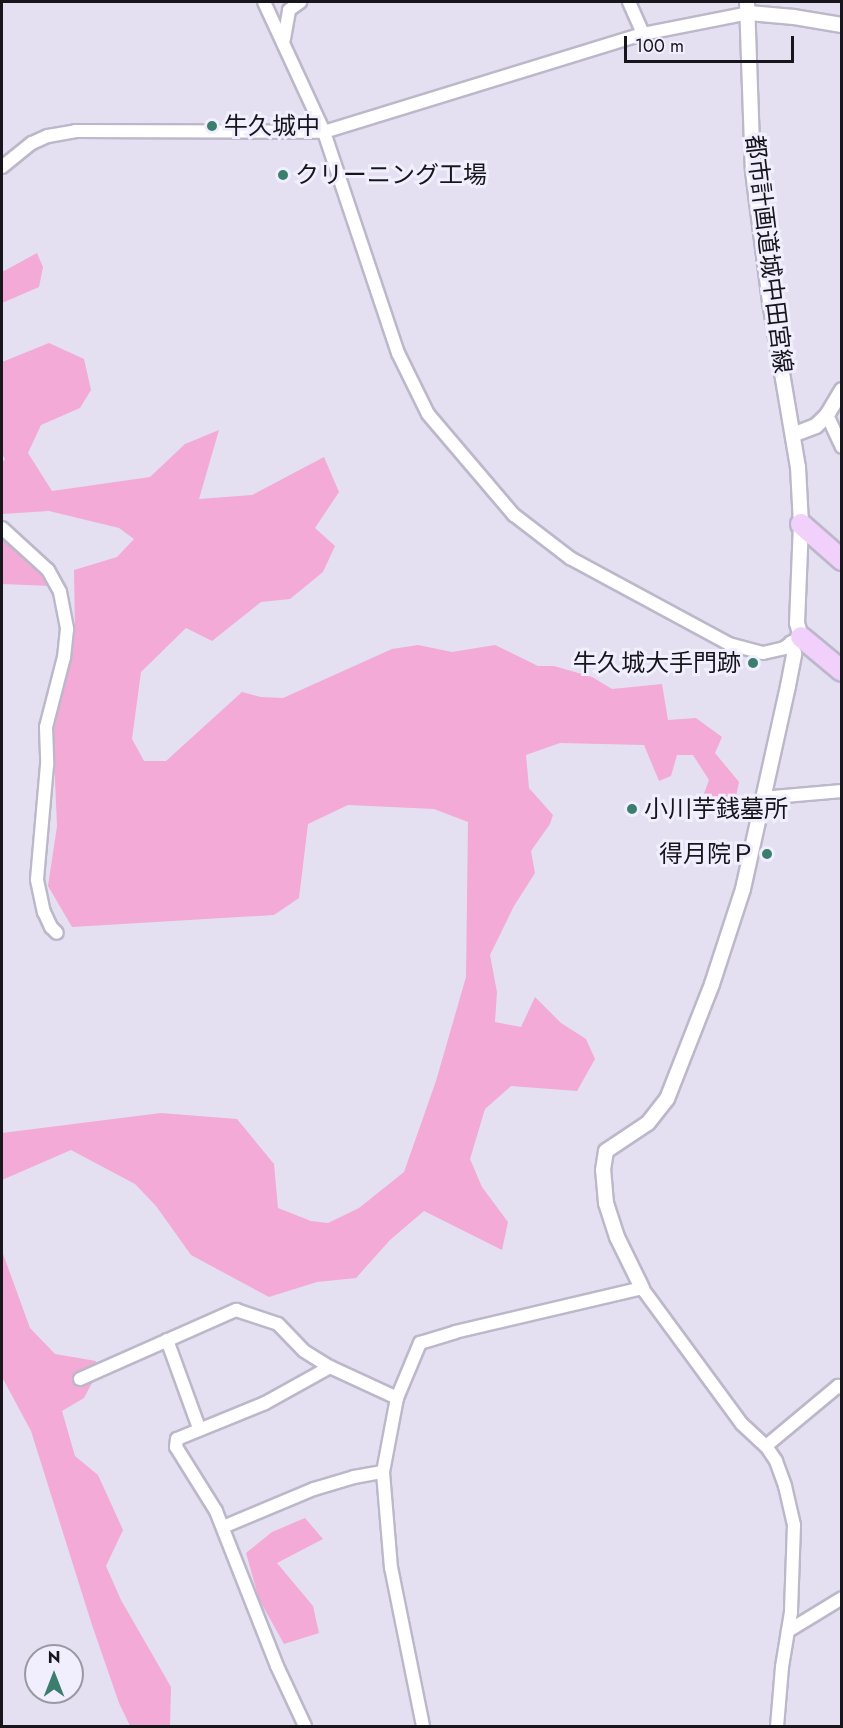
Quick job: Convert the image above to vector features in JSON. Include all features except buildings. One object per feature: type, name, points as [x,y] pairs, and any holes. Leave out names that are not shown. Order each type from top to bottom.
[{"type":"highway","points":[[801,524],[842,560]]},
{"type":"highway","points":[[796,640],[842,671]]},
{"type":"street","points":[[264,2],[284,39],[324,132],[398,353],[428,414],[514,515],[570,558],[729,644],[764,653],[796,640]]},
{"type":"street","points":[[284,39],[289,10],[300,2]]},
{"type":"street","points":[[628,2],[643,34]]},
{"type":"street","points":[[2,167],[32,143],[48,136],[75,132],[324,132],[643,34],[748,7],[842,25]]},
{"type":"street","name":"都市計画道城中田宮線","points":[[642,1288],[616,1237],[606,1203],[603,1170],[606,1151],[648,1123],[667,1099],[711,984],[743,889],[796,640],[801,524],[795,434],[770,302],[753,171],[748,7]]},
{"type":"street","points":[[795,434],[816,426],[827,415],[842,390]]},
{"type":"street","points":[[827,415],[842,447]]},
{"type":"street","points":[[2,528],[48,570],[60,592],[67,629],[64,657],[46,727],[47,765],[37,880],[44,912],[51,927],[57,933]]},
{"type":"street","points":[[762,798],[842,791]]},
{"type":"street","points":[[423,1726],[392,1568],[383,1472],[397,1398],[420,1343],[455,1332],[642,1288],[742,1424],[766,1446],[776,1461],[785,1486],[794,1525],[791,1612],[782,1666],[777,1726]]},
{"type":"street","points":[[80,1379],[236,1310],[278,1324],[304,1351],[330,1367],[397,1398]]},
{"type":"street","points":[[167,1340],[199,1428]]},
{"type":"street","points":[[305,1726],[274,1659],[216,1511],[176,1447],[177,1439],[264,1403],[330,1367]]},
{"type":"street","points":[[766,1446],[838,1386],[842,1388]]},
{"type":"street","points":[[223,1527],[314,1489],[354,1477],[383,1472]]},
{"type":"street","points":[[788,1630],[842,1598]]},
{"type":"shaded area","points":[[37,253],[43,267],[39,287],[2,303],[2,270]]},
{"type":"shaded area","points":[[49,343],[84,359],[91,390],[80,408],[41,425],[28,453],[52,491],[150,477],[185,444],[219,430],[199,499],[252,495],[324,457],[339,492],[315,528],[335,546],[323,572],[290,599],[261,602],[212,641],[186,628],[141,672],[132,739],[144,761],[166,761],[242,692],[261,697],[283,698],[392,649],[418,645],[452,652],[495,645],[538,666],[554,666],[592,677],[612,689],[662,684],[668,720],[696,718],[722,737],[715,753],[739,782],[733,811],[698,810],[709,780],[693,755],[677,755],[671,776],[659,781],[644,745],[560,743],[526,755],[529,788],[553,815],[550,824],[531,851],[535,873],[514,906],[490,955],[497,992],[495,1022],[521,1027],[535,997],[561,1023],[586,1039],[595,1059],[577,1091],[511,1086],[485,1109],[470,1159],[482,1187],[508,1222],[502,1250],[424,1211],[390,1240],[356,1278],[317,1282],[269,1297],[191,1255],[156,1206],[135,1184],[71,1150],[2,1180],[2,1133],[161,1113],[237,1119],[274,1164],[278,1208],[311,1221],[328,1223],[359,1208],[404,1172],[436,1081],[466,977],[468,822],[434,809],[348,805],[308,824],[299,898],[274,915],[72,927],[48,886],[57,826],[53,735],[75,633],[74,570],[117,557],[134,539],[119,528],[49,511],[2,514],[2,463],[5,459],[2,454],[2,362]]},
{"type":"shaded area","points":[[2,540],[28,558],[51,586],[2,584]]},
{"type":"shaded area","points":[[2,1251],[30,1328],[55,1354],[96,1361],[93,1381],[84,1398],[62,1411],[75,1456],[98,1475],[123,1530],[106,1566],[121,1600],[171,1687],[170,1726],[130,1726],[119,1703],[92,1625],[31,1431],[2,1377]]},
{"type":"shaded area","points":[[305,1518],[323,1539],[277,1563],[313,1606],[319,1633],[284,1644],[259,1599],[246,1553],[272,1532]]},
{"type":"place","name":"牛久城中","points":[[212,126]]},
{"type":"place","name":"クリーニング工場","points":[[283,175]]},
{"type":"place","name":"牛久城大手門跡","points":[[753,663]]},
{"type":"place","name":"小川芋銭墓所","points":[[632,809]]},
{"type":"place","name":"得月院Ｐ","points":[[767,854]]}]
